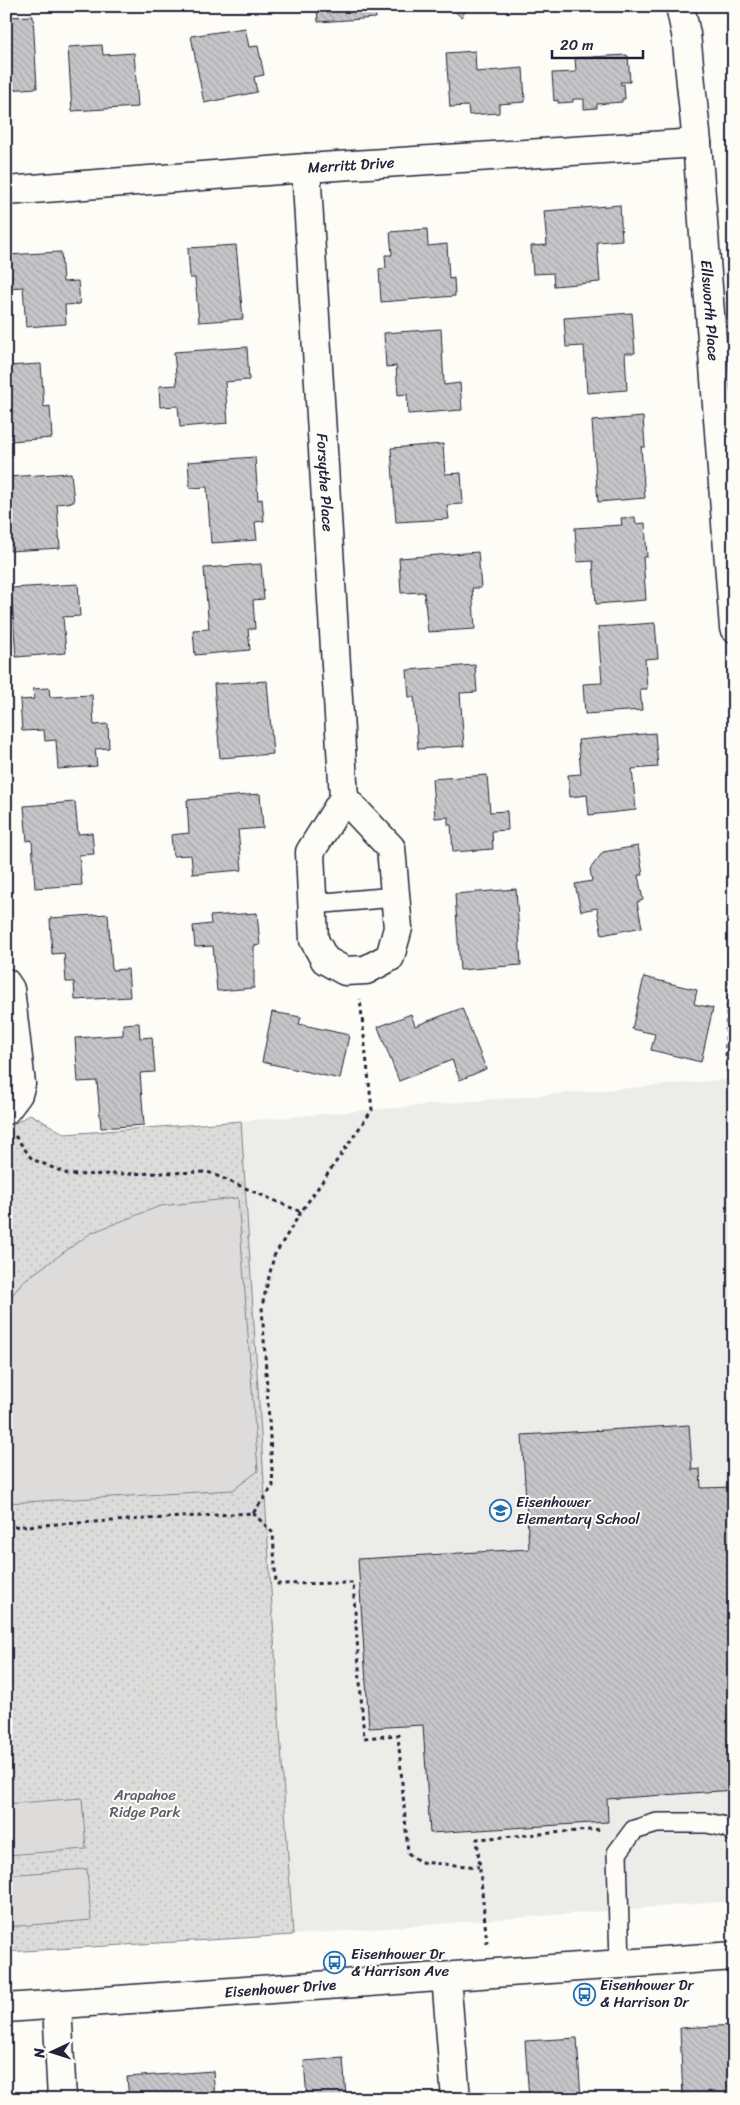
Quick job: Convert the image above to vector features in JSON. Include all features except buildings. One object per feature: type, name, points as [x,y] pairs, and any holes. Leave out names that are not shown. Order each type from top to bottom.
[{"type":"street","name":"Ellsworth Place","points":[[680,6],[686,34],[697,143],[734,628]]},
{"type":"street","name":"Merritt Drive","points":[[6,191],[306,168],[697,143]]},
{"type":"street","name":"Forsythe Place","points":[[306,168],[344,798]]},
{"type":"street","points":[[344,798],[391,848],[398,928],[390,957],[366,970],[345,971],[326,960],[314,940],[310,852],[344,798]]},
{"type":"street","points":[[6,983],[10,990],[21,1073],[18,1094],[9,1120]]},
{"type":"street","name":"Eisenhower Drive","points":[[6,2008],[734,1956]]},
{"type":"street","points":[[446,1977],[456,2099]]},
{"type":"street","points":[[57,2005],[62,2099]]},
{"type":"lane","points":[[313,904],[395,897]]},
{"type":"lane","points":[[620,1964],[617,1853],[634,1830],[656,1823],[707,1823],[726,1827],[734,1832]]},
{"type":"path","points":[[734,956],[731,964],[726,1034],[728,1080],[734,1091]]},
{"type":"path","points":[[253,1513],[272,1486],[262,1306],[274,1256],[301,1212],[372,1110],[357,970]]},
{"type":"path","points":[[9,1120],[32,1159],[70,1175],[208,1172],[301,1212]]},
{"type":"path","points":[[6,1526],[253,1513],[273,1533],[276,1584],[353,1583],[364,1738],[398,1735],[408,1853],[420,1862],[479,1867]]},
{"type":"path","points":[[477,1839],[490,1974]]},
{"type":"shaded area","name":"Eisenhower Elementary School","points":[[734,1079],[734,1901],[293,1935],[241,1121]]},
{"type":"green space","name":"Arapahoe Ridge Park","points":[[30,1114],[65,1134],[241,1121],[293,1935],[6,1952],[6,1129]]},
{"type":"green space","points":[[238,1198],[258,1471],[233,1490],[6,1503],[6,1304],[22,1282],[91,1233],[160,1206]]},
{"type":"green space","points":[[82,1798],[86,1849],[6,1855],[6,1804]]},
{"type":"green space","points":[[87,1869],[91,1920],[6,1927],[6,1875]]},
{"type":"place","name":"Eisenhower Elementary School","points":[[500,1511]]},
{"type":"place","name":"Eisenhower Dr & Harrison Ave","points":[[335,1963]]},
{"type":"place","name":"Eisenhower Dr & Harrison Dr","points":[[584,1994]]}]
